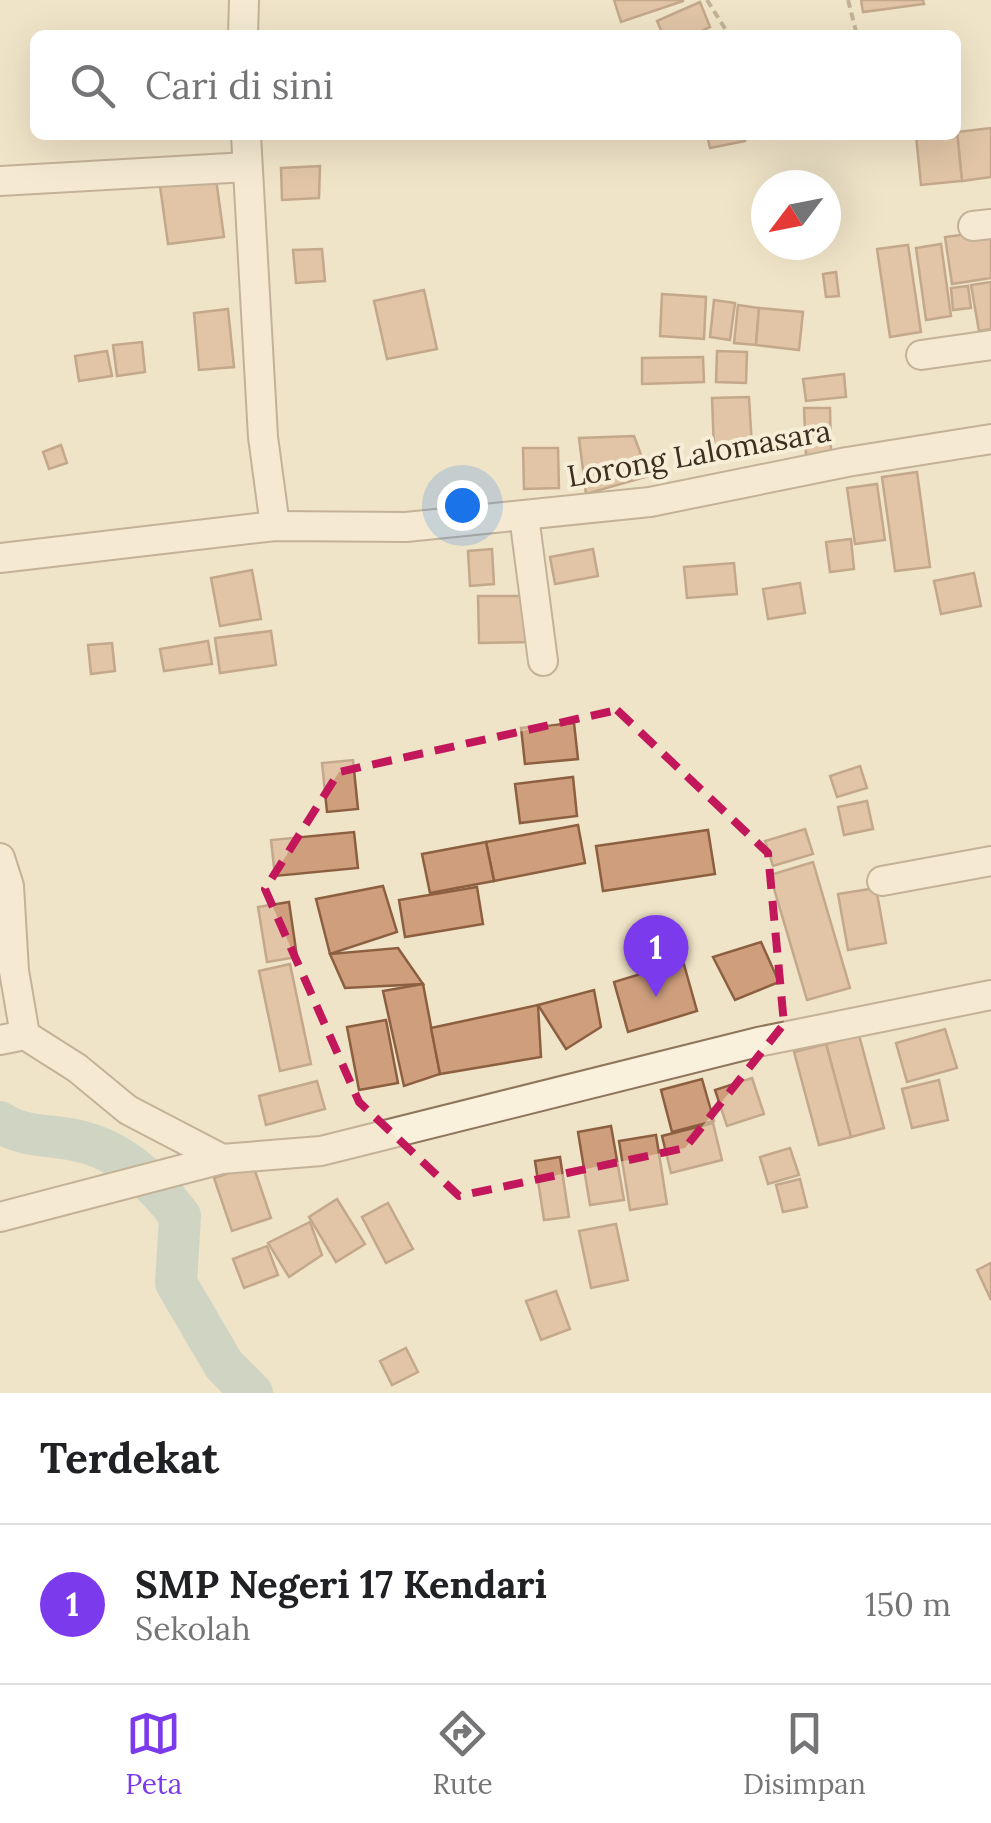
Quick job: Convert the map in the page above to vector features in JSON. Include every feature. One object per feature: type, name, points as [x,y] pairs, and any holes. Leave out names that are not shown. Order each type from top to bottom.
[{"type":"street","points":[[244,0],[244,30]]},
{"type":"street","points":[[246,140],[263,438],[274,526]]},
{"type":"street","points":[[0,181],[247,166]]},
{"type":"street","points":[[921,355],[991,345]]},
{"type":"street","name":"Lorong Lalomasara","points":[[0,558],[274,526],[406,527],[650,502],[847,462],[991,439]]},
{"type":"street","points":[[524,516],[543,661]]},
{"type":"street","points":[[0,858],[10,886],[6,940],[12,1037],[77,1068],[128,1110],[222,1160]]},
{"type":"street","points":[[882,881],[991,860]]},
{"type":"street","points":[[0,1217],[222,1160],[322,1151],[758,1042],[991,996]]},
{"type":"path","points":[[707,0],[725,30]]},
{"type":"path","points":[[848,0],[855,30]]},
{"type":"highlighted area","points":[[617,710],[768,853],[784,1024],[685,1148],[459,1196],[359,1102],[265,889],[339,772]]},
{"type":"building","points":[[614,0],[683,0],[683,1],[621,22]]},
{"type":"building","points":[[861,0],[923,0],[924,4],[863,12]]},
{"type":"building","points":[[700,2],[710,27],[661,30],[657,21]]},
{"type":"building","points":[[991,128],[991,177],[962,181],[958,140],[961,132]]},
{"type":"building","points":[[708,140],[745,140],[745,141],[710,148]]},
{"type":"building","points":[[916,140],[958,140],[962,181],[921,185]]},
{"type":"building","points":[[320,166],[319,198],[282,200],[281,168]]},
{"type":"building","points":[[216,179],[224,237],[168,244],[160,186]]},
{"type":"building","points":[[991,231],[991,278],[952,284],[945,237]]},
{"type":"building","points":[[941,244],[951,316],[926,320],[916,248]]},
{"type":"building","points":[[908,245],[921,332],[890,337],[877,249]]},
{"type":"building","points":[[322,249],[325,281],[296,283],[293,250]]},
{"type":"building","points":[[836,272],[839,296],[826,297],[823,274]]},
{"type":"building","points":[[991,282],[991,329],[979,331],[971,285]]},
{"type":"building","points":[[968,286],[971,308],[953,310],[951,288]]},
{"type":"building","points":[[424,290],[437,349],[387,359],[374,301]]},
{"type":"building","points":[[662,294],[706,297],[704,339],[660,336]]},
{"type":"building","points":[[714,300],[735,303],[730,340],[710,337]]},
{"type":"building","points":[[738,305],[759,308],[756,345],[734,343]]},
{"type":"building","points":[[759,308],[803,312],[799,350],[756,345]]},
{"type":"building","points":[[228,309],[234,367],[199,370],[194,313]]},
{"type":"building","points":[[142,342],[145,372],[117,376],[113,345]]},
{"type":"building","points":[[107,351],[112,376],[79,381],[75,356]]},
{"type":"building","points":[[717,351],[747,352],[746,383],[716,382]]},
{"type":"building","points":[[703,357],[704,382],[642,384],[642,358]]},
{"type":"building","points":[[844,374],[846,397],[806,401],[803,379]]},
{"type":"building","points":[[749,397],[752,447],[714,449],[712,398]]},
{"type":"building","points":[[804,408],[830,408],[831,454],[806,455]]},
{"type":"building","points":[[634,436],[649,476],[586,494],[579,438]]},
{"type":"building","points":[[61,445],[67,463],[49,469],[43,452]]},
{"type":"building","points":[[523,448],[558,448],[559,488],[524,489]]},
{"type":"building","points":[[917,472],[930,567],[895,571],[882,477]]},
{"type":"building","points":[[877,484],[885,540],[855,544],[847,488]]},
{"type":"building","points":[[851,539],[854,569],[830,572],[826,542]]},
{"type":"building","points":[[492,549],[494,584],[470,586],[468,551]]},
{"type":"building","points":[[593,549],[598,576],[555,584],[550,557]]},
{"type":"building","points":[[734,563],[737,594],[687,598],[684,567]]},
{"type":"building","points":[[252,570],[261,619],[220,626],[211,578]]},
{"type":"building","points":[[974,573],[981,606],[941,614],[934,581]]},
{"type":"building","points":[[800,583],[805,613],[768,619],[763,589]]},
{"type":"building","points":[[478,596],[529,596],[530,642],[479,643]]},
{"type":"building","points":[[271,631],[276,665],[220,673],[215,638]]},
{"type":"building","points":[[208,641],[212,664],[164,671],[160,649]]},
{"type":"building","points":[[112,643],[115,671],[91,674],[88,645]]},
{"type":"building","points":[[574,723],[578,759],[525,764],[521,728]]},
{"type":"building","points":[[353,760],[358,809],[327,812],[322,763]]},
{"type":"building","points":[[860,766],[867,788],[837,797],[830,776]]},
{"type":"building","points":[[573,777],[577,816],[520,823],[515,784]]},
{"type":"building","points":[[867,801],[873,829],[844,835],[838,807]]},
{"type":"building","points":[[578,825],[585,863],[494,881],[486,842]]},
{"type":"building","points":[[805,829],[813,854],[773,866],[765,841]]},
{"type":"building","points":[[708,830],[715,874],[603,891],[596,846]]},
{"type":"building","points":[[354,832],[358,868],[275,876],[271,840]]},
{"type":"building","points":[[486,842],[494,881],[430,893],[422,854]]},
{"type":"building","points":[[813,862],[850,988],[807,1000],[770,875]]},
{"type":"building","points":[[383,886],[397,932],[330,954],[316,899]]},
{"type":"building","points":[[477,887],[483,924],[405,937],[399,900]]},
{"type":"building","points":[[876,888],[886,943],[848,950],[838,894]]},
{"type":"building","points":[[289,902],[297,957],[267,962],[258,907]]},
{"type":"building","points":[[761,942],[779,982],[735,1000],[713,957]]},
{"type":"building","points":[[398,948],[423,984],[345,988],[330,954]]},
{"type":"building","points":[[683,961],[697,1011],[628,1032],[614,982]]},
{"type":"building","points":[[290,964],[311,1064],[280,1071],[259,971]]},
{"type":"building","points":[[423,984],[440,1074],[404,1086],[383,991]]},
{"type":"building","points":[[594,990],[601,1027],[566,1049],[538,1005]]},
{"type":"building","points":[[538,1005],[541,1057],[440,1074],[431,1028]]},
{"type":"building","points":[[386,1020],[398,1083],[359,1090],[347,1027]]},
{"type":"building","points":[[945,1029],[957,1068],[907,1082],[896,1043]]},
{"type":"building","points":[[859,1035],[884,1128],[851,1137],[826,1044]]},
{"type":"building","points":[[826,1044],[851,1137],[819,1145],[794,1052]]},
{"type":"building","points":[[752,1078],[764,1114],[727,1126],[715,1090]]},
{"type":"building","points":[[702,1079],[714,1121],[672,1132],[661,1090]]},
{"type":"building","points":[[939,1080],[948,1120],[912,1128],[902,1089]]},
{"type":"building","points":[[317,1081],[325,1109],[266,1125],[259,1096]]},
{"type":"building","points":[[713,1123],[722,1160],[671,1173],[662,1136]]},
{"type":"building","points":[[611,1126],[624,1200],[590,1205],[578,1132]]},
{"type":"building","points":[[656,1135],[667,1204],[630,1210],[619,1141]]},
{"type":"building","points":[[790,1148],[799,1175],[768,1184],[760,1157]]},
{"type":"building","points":[[560,1157],[569,1217],[544,1220],[535,1161]]},
{"type":"building","points":[[253,1165],[271,1218],[232,1231],[214,1178]]},
{"type":"building","points":[[800,1179],[807,1207],[783,1212],[776,1185]]},
{"type":"building","points":[[337,1199],[365,1244],[336,1262],[309,1217]]},
{"type":"building","points":[[388,1203],[413,1249],[386,1263],[362,1217]]},
{"type":"building","points":[[310,1222],[322,1255],[289,1277],[268,1243]]},
{"type":"building","points":[[616,1224],[628,1280],[591,1288],[579,1231]]},
{"type":"building","points":[[267,1246],[278,1275],[244,1288],[233,1259]]},
{"type":"building","points":[[991,1263],[991,1300],[977,1270]]},
{"type":"building","points":[[556,1291],[570,1329],[541,1340],[526,1301]]},
{"type":"building","points":[[406,1348],[418,1372],[392,1385],[380,1361]]},
{"type":"waterway","points":[[0,1122],[20,1131],[72,1140],[112,1153],[160,1192],[180,1216],[176,1283],[224,1365],[252,1393]]},
{"type":"place","name":"SMP Negeri 17 Kendari","points":[[656,997]]}]
